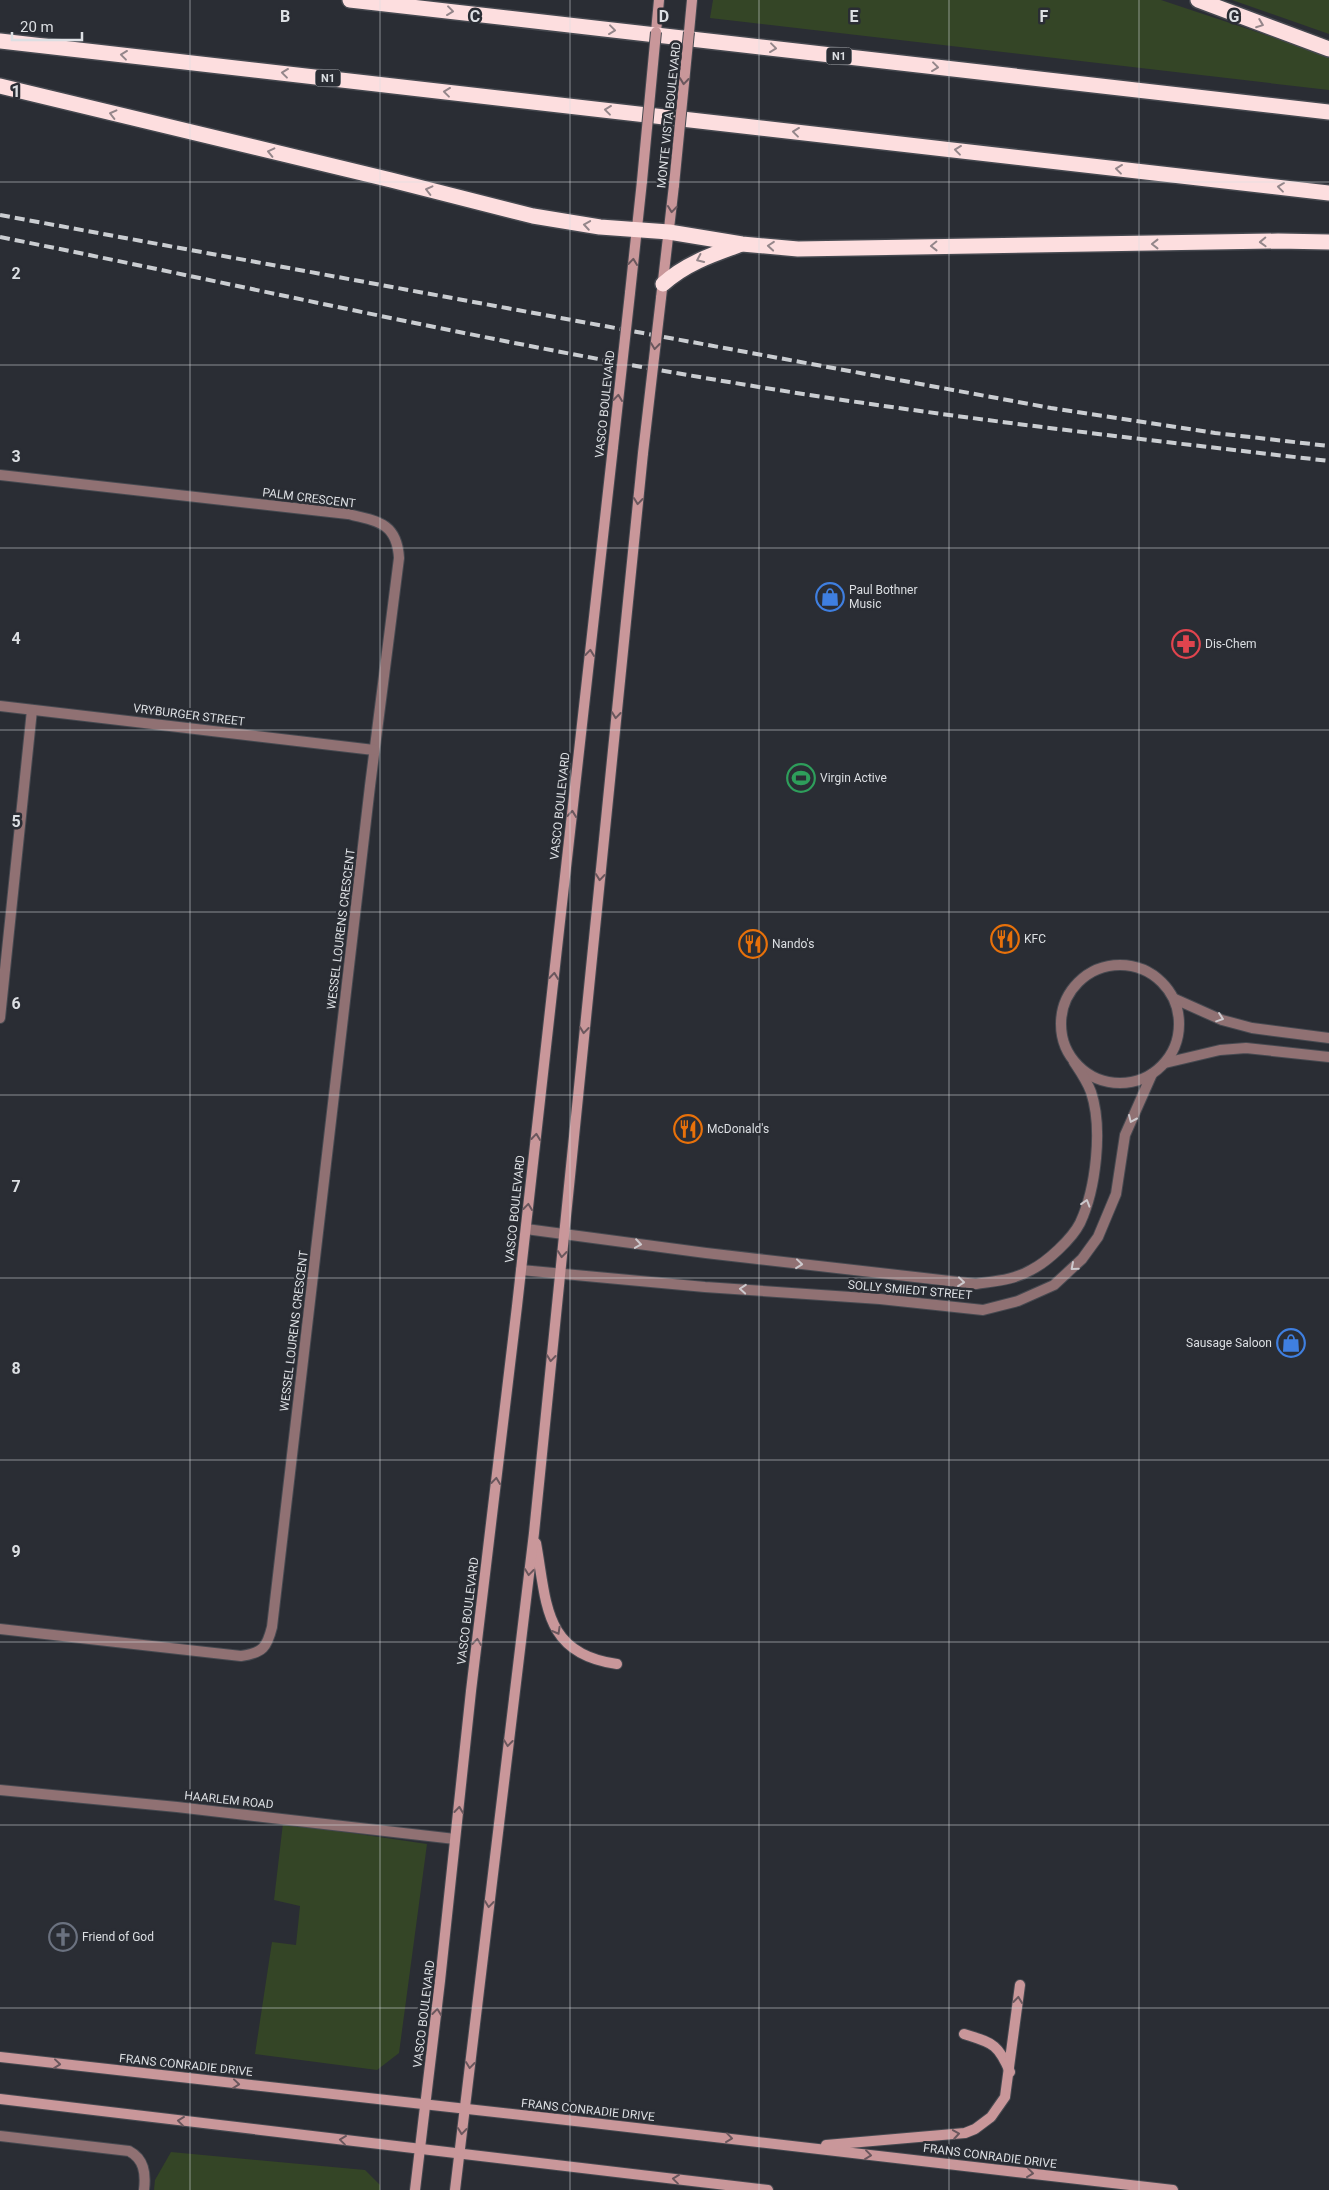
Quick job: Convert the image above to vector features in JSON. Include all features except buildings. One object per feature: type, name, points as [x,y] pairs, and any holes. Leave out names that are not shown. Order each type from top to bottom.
[{"type":"highway","name":"N1","points":[[350,0],[1329,112]]},
{"type":"highway","points":[[1198,0],[1329,49]]},
{"type":"highway","name":"N1","points":[[0,41],[1329,193]]},
{"type":"highway","points":[[0,86],[533,216],[591,226],[669,232],[742,244],[798,249],[1278,241],[1329,242]]},
{"type":"highway","points":[[662,291],[674,274],[693,263],[742,244]]},
{"type":"main road","name":"MONTE VISTA BOULEVARD","points":[[636,230],[659,0]]},
{"type":"main road","name":"MONTE VISTA BOULEVARD","points":[[669,232],[692,0]]},
{"type":"main road","name":"VASCO BOULEVARD","points":[[415,2190],[526,1229],[636,230]]},
{"type":"main road","points":[[455,2190],[534,1532],[643,453],[669,232]]},
{"type":"main road","points":[[534,1532],[549,1612],[557,1632],[565,1642],[581,1654],[596,1660],[617,1664]]},
{"type":"main road","points":[[802,2147],[965,2133],[984,2123],[1002,2104],[1007,2092],[1020,1985]]},
{"type":"main road","points":[[964,2034],[992,2044],[998,2049],[1010,2072]]},
{"type":"main road","name":"FRANS CONRADIE DRIVE","points":[[0,2057],[1173,2190]]},
{"type":"main road","points":[[0,2099],[768,2190]]},
{"type":"street","name":"PALM CRESCENT","points":[[0,475],[348,514],[372,519],[388,528],[398,543],[399,558],[374,750]]},
{"type":"street","name":"VRYBURGER STREET","points":[[0,706],[374,750]]},
{"type":"street","points":[[0,1018],[32,710]]},
{"type":"street","name":"WESSEL LOURENS CRESCENT","points":[[0,1630],[241,1656],[254,1654],[263,1648],[268,1641],[275,1608],[374,750]]},
{"type":"street","points":[[1120,964],[1139,968],[1156,976],[1169,989],[1175,1000],[1179,1016],[1179,1033],[1174,1049],[1165,1064],[1152,1074],[1136,1081],[1119,1083],[1102,1080],[1087,1073],[1074,1062],[1062,1039],[1062,1010],[1067,997],[1075,985],[1085,976],[1102,967],[1120,964]]},
{"type":"street","points":[[1175,1000],[1222,1020],[1252,1028],[1329,1038]]},
{"type":"street","points":[[1165,1064],[1220,1050],[1246,1048],[1329,1057]]},
{"type":"street","name":"SOLLY SMIEDT STREET","points":[[526,1229],[706,1253],[976,1284],[1005,1280],[1031,1270],[1058,1250],[1079,1224],[1082,1215],[1090,1189],[1097,1128],[1091,1092],[1074,1062]]},
{"type":"street","name":"SOLLY SMIEDT STREET","points":[[521,1270],[560,1275],[880,1299],[983,1310],[1018,1302],[1054,1285],[1082,1259],[1098,1237],[1116,1194],[1125,1135],[1152,1074]]},
{"type":"street","name":"HAARLEM ROAD","points":[[0,1790],[177,1807],[456,1839]]},
{"type":"street","points":[[0,2136],[129,2151],[138,2156],[144,2169],[144,2190]]},
{"type":"green space","points":[[713,0],[1161,0],[1329,56],[1329,90],[710,18]]},
{"type":"green space","points":[[1232,0],[1329,0],[1329,34]]},
{"type":"green space","points":[[283,1823],[427,1844],[399,2053],[377,2070],[255,2054],[272,1942],[296,1945],[300,1906],[274,1900]]},
{"type":"green space","points":[[171,2152],[365,2170],[380,2185],[380,2190],[154,2190],[155,2180]]},
{"type":"railway","points":[[0,215],[1051,408],[1215,433],[1329,446]]},
{"type":"railway","points":[[0,237],[533,347],[788,392],[1097,434],[1329,461]]},
{"type":"place","name":"Paul Bothner Music","points":[[830,597]]},
{"type":"place","name":"Dis-Chem","points":[[1186,644]]},
{"type":"place","name":"Virgin Active","points":[[801,778]]},
{"type":"place","name":"KFC","points":[[1005,939]]},
{"type":"place","name":"Nando's","points":[[753,944]]},
{"type":"place","name":"McDonald's","points":[[688,1129]]},
{"type":"place","name":"Sausage Saloon","points":[[1291,1343]]},
{"type":"place","name":"Friend of God","points":[[63,1937]]}]
